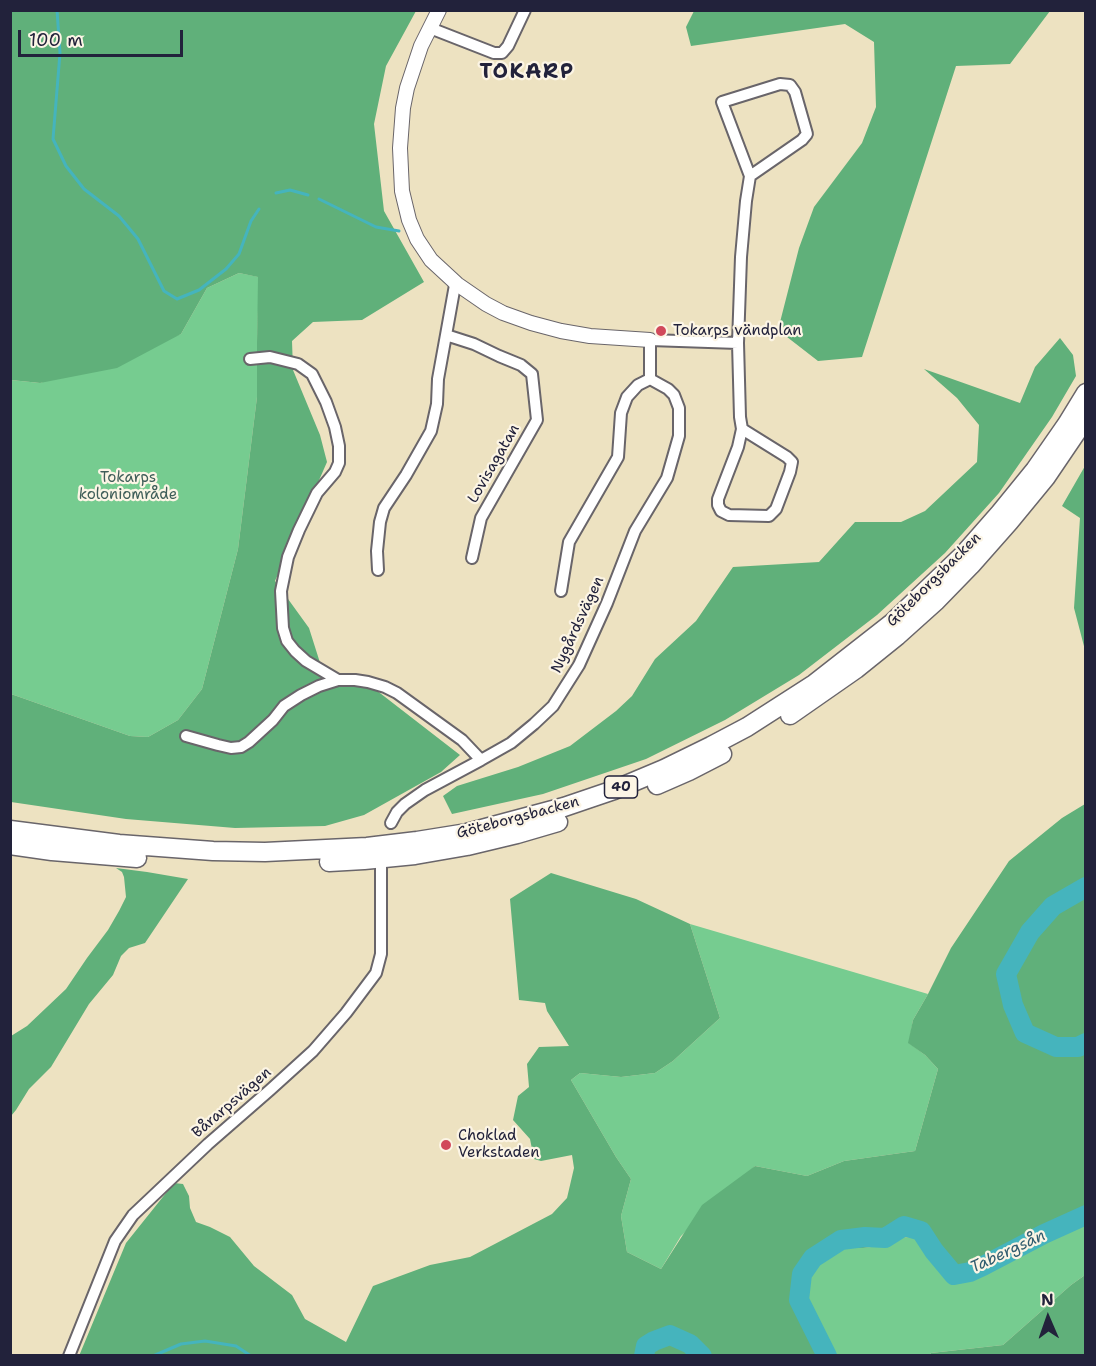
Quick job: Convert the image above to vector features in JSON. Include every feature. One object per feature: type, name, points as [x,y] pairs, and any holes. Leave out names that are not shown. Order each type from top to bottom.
[{"type":"highway","name":"Göteborgsbacken","points":[[10,830],[119,844],[213,851],[304,851],[367,847],[467,834],[564,807],[614,790],[664,769],[747,727],[814,684],[892,624],[964,554],[1000,513],[1035,470],[1086,393]]},
{"type":"highway","name":"Göteborgsbacken","points":[[10,845],[52,851],[212,863],[364,860],[415,855],[467,846],[517,834],[617,802],[733,749],[814,699],[897,636],[936,601],[1009,522],[1046,477],[1086,418]]},
{"type":"street","points":[[439,10],[414,66],[403,108],[400,148],[402,191],[409,220],[417,239],[431,260],[457,284],[486,304],[547,328],[590,336],[738,344]]},
{"type":"street","points":[[430,28],[494,53],[502,53],[508,46],[525,10]]},
{"type":"street","points":[[742,429],[788,457],[792,462],[776,509],[770,516],[729,516],[721,511],[718,505],[718,499],[738,447],[742,429],[738,344],[741,257],[750,176],[722,102],[780,84],[790,85],[795,92],[807,134],[802,140],[750,176]]},
{"type":"street","points":[[378,570],[378,541],[384,508],[431,431],[437,404],[438,379],[457,284]]},
{"type":"street","name":"Lovisagatan","points":[[446,335],[474,344],[521,365],[532,374],[537,420],[481,518],[472,558]]},
{"type":"street","points":[[650,340],[650,379]]},
{"type":"street","points":[[250,359],[270,357],[298,364],[312,374],[335,427],[339,446],[339,463],[335,472],[317,493],[303,519],[288,557],[281,591],[283,628],[287,641],[306,661],[338,680]]},
{"type":"street","name":"Nygårdsvägen","points":[[391,823],[405,804],[425,790],[511,743],[553,706],[579,665],[607,603],[635,531],[667,478],[679,436],[679,408],[674,395],[650,379],[638,385],[627,397],[621,413],[618,457],[569,542],[561,591]]},
{"type":"street","points":[[186,736],[231,748],[241,747],[273,720],[284,706],[319,686],[338,680],[368,681],[397,693],[462,741],[482,760]]},
{"type":"street","name":"Bårarpsvägen","points":[[69,1356],[115,1240],[133,1215],[208,1144],[313,1051],[376,973],[381,954],[381,866]]},
{"type":"green space","points":[[10,11],[416,11],[386,66],[374,124],[384,211],[424,282],[362,320],[313,322],[292,341],[293,370],[320,435],[327,462],[275,581],[309,628],[328,688],[367,683],[460,755],[441,772],[364,815],[325,826],[235,828],[126,819],[11,802],[11,694],[130,736],[148,737],[178,720],[202,689],[238,549],[257,397],[258,277],[239,273],[207,288],[181,334],[117,368],[40,383],[11,380]]},
{"type":"green space","points":[[694,11],[1050,11],[1010,64],[956,66],[862,357],[818,361],[778,330],[799,248],[814,207],[862,143],[876,107],[874,42],[845,24],[691,46],[686,27]]},
{"type":"green space","name":"Tokarps koloniområde","points":[[239,273],[259,277],[257,397],[238,549],[202,689],[178,720],[148,737],[130,736],[11,694],[11,380],[40,383],[181,334],[207,288]]},
{"type":"green space","points":[[1060,338],[1073,355],[1076,376],[1052,417],[999,493],[945,553],[877,615],[799,675],[725,720],[646,759],[543,794],[452,814],[443,796],[457,786],[518,767],[570,746],[616,711],[632,696],[655,659],[696,621],[733,567],[819,562],[855,522],[901,522],[925,511],[977,462],[979,425],[957,398],[924,369],[1020,403],[1035,367]]},
{"type":"green space","points":[[1085,466],[1085,650],[1074,608],[1080,518],[1062,506]]},
{"type":"green space","points":[[1085,804],[1085,1222],[1044,1239],[994,1268],[971,1278],[954,1282],[915,1238],[901,1237],[888,1245],[842,1248],[824,1257],[811,1275],[806,1299],[834,1355],[79,1356],[126,1243],[174,1183],[183,1184],[196,1222],[230,1237],[254,1266],[292,1295],[305,1319],[346,1342],[373,1286],[430,1265],[470,1257],[552,1214],[567,1198],[574,1168],[572,1155],[541,1161],[534,1159],[530,1139],[513,1120],[518,1096],[529,1087],[527,1064],[539,1047],[569,1046],[547,1011],[545,1003],[519,1000],[510,899],[551,873],[636,899],[690,924],[720,1018],[673,1061],[655,1073],[621,1077],[580,1073],[571,1080],[631,1179],[621,1216],[627,1252],[661,1269],[702,1205],[755,1166],[807,1176],[844,1161],[915,1151],[938,1069],[925,1055],[908,1043],[913,1020],[951,948],[1009,861],[1062,818]]},
{"type":"green space","points":[[116,868],[188,879],[145,943],[129,948],[121,956],[113,975],[89,1004],[51,1067],[29,1089],[11,1116],[11,1036],[27,1026],[66,989],[108,930],[126,897],[124,877],[122,872]]},
{"type":"green space","points":[[690,924],[928,994],[913,1020],[909,1043],[938,1069],[915,1151],[844,1161],[807,1176],[755,1166],[681,1236],[661,1269],[627,1252],[621,1216],[631,1179],[571,1080],[580,1073],[621,1077],[655,1073],[673,1061],[720,1018]]},
{"type":"green space","points":[[1085,1222],[1085,1275],[1003,1345],[931,1353],[930,1355],[834,1355],[806,1299],[811,1275],[824,1257],[842,1248],[888,1245],[901,1237],[915,1238],[940,1268],[971,1278],[994,1268],[1044,1239]]},
{"type":"green space","points":[[1085,1275],[1085,1355],[930,1355],[931,1353],[1003,1345]]},
{"type":"waterway","points":[[57,10],[60,53],[53,139],[66,166],[84,189],[119,216],[138,239],[164,291],[177,299],[199,290],[226,269],[239,254],[251,221],[259,209]]},
{"type":"waterway","points":[[276,193],[290,190],[308,195]]},
{"type":"waterway","points":[[319,199],[376,227],[399,231]]},
{"type":"waterway","name":"Tabergsån","points":[[1086,887],[1053,906],[1030,932],[1006,974],[1013,1005],[1025,1033],[1056,1047],[1078,1047],[1086,1043]]},
{"type":"waterway","name":"Tabergsån","points":[[827,1356],[799,1300],[802,1274],[813,1258],[841,1240],[865,1237],[885,1238],[904,1226],[921,1231],[954,1275],[970,1272],[1086,1215]]},
{"type":"waterway","name":"Tabergsån","points":[[644,1356],[646,1346],[670,1335],[690,1344],[702,1356]]},
{"type":"waterway","points":[[153,1356],[181,1344],[205,1341],[236,1346],[251,1356]]},
{"type":"place","name":"Tokarps vändplan","points":[[661,331]]},
{"type":"place","name":"Choklad Verkstaden","points":[[446,1145]]},
{"type":"district","name":"TOKARP","points":[[527,73]]}]
